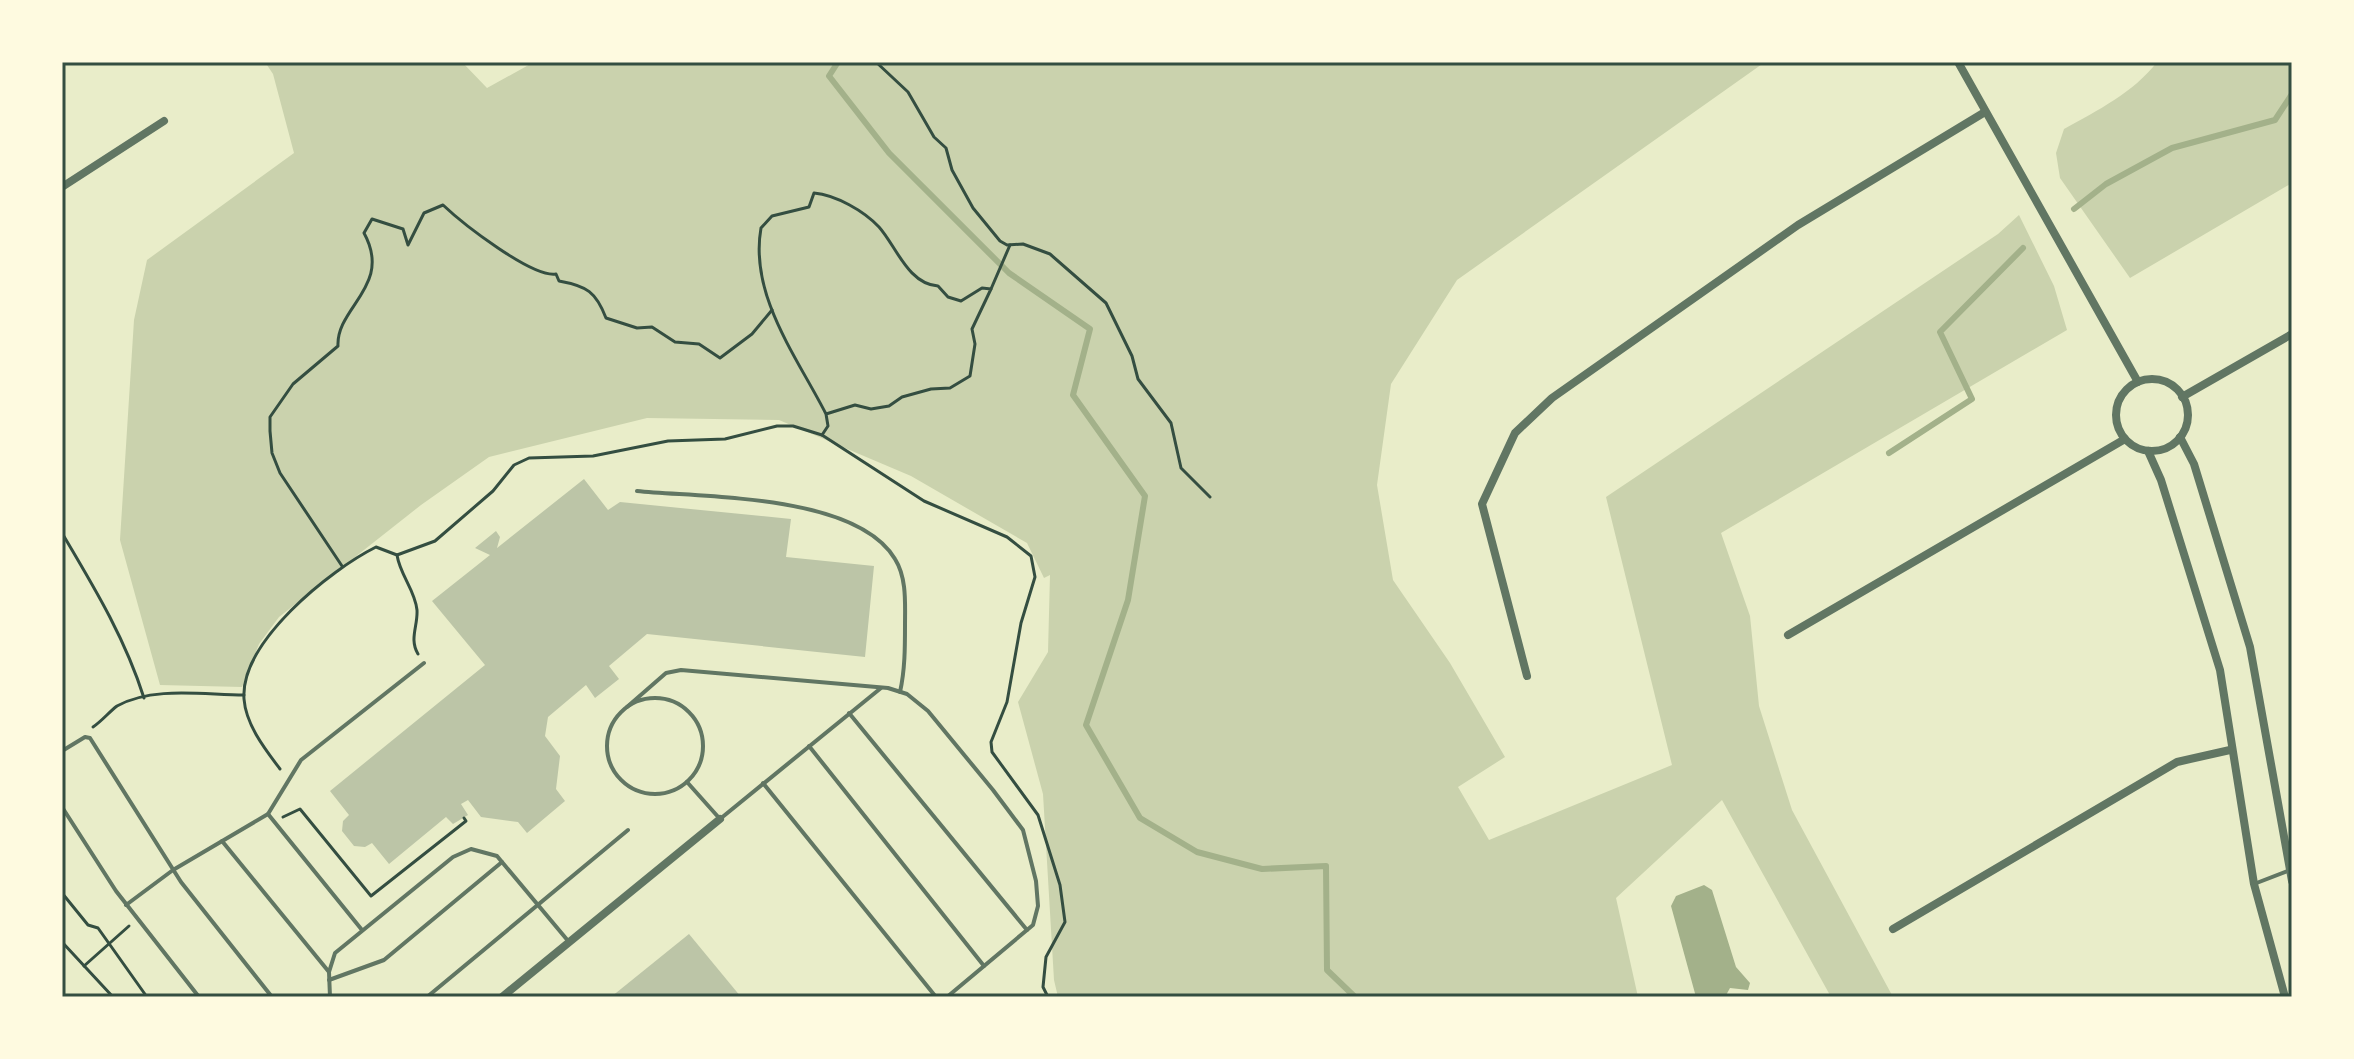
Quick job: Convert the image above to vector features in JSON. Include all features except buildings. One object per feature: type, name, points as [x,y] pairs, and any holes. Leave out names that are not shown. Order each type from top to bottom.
[{"type":"street","points":[[1958,62],[2138,382]]},
{"type":"street","points":[[1527,676],[1482,504],[1515,433],[1552,398],[1798,225],[1985,112]]},
{"type":"street","points":[[62,187],[164,121]]},
{"type":"street","points":[[2182,397],[2292,334]]},
{"type":"street","points":[[2161,380],[2182,397],[2188,415],[2180,437],[2160,450],[2148,451],[2125,439],[2116,420],[2116,409],[2120,397],[2138,382],[2161,380]]},
{"type":"street","points":[[2180,437],[2194,464],[2250,647],[2292,881]]},
{"type":"street","points":[[1788,635],[2125,439]]},
{"type":"street","points":[[2148,451],[2161,480],[2220,670],[2230,750],[2254,884],[2285,997]]},
{"type":"street","points":[[1893,929],[2177,762],[2230,750]]},
{"type":"street","points":[[502,997],[720,819]]},
{"type":"lane","points":[[637,491],[802,507],[841,516],[868,529],[896,559],[902,578],[905,630],[900,692]]},
{"type":"lane","points":[[126,905],[173,870],[268,814],[301,760],[424,663]]},
{"type":"lane","points":[[627,707],[659,698],[680,705],[696,721],[702,753],[687,782],[676,790],[650,794],[638,791],[617,776],[607,753],[607,740],[610,727],[627,707],[666,673],[681,670],[881,687],[900,692],[928,711],[1023,830],[1038,906],[1033,925],[947,997]]},
{"type":"lane","points":[[687,782],[720,819],[881,687]]},
{"type":"lane","points":[[849,713],[1027,930]]},
{"type":"lane","points":[[62,751],[85,737],[90,738],[173,870],[272,997]]},
{"type":"lane","points":[[809,746],[984,966]]},
{"type":"lane","points":[[763,783],[936,997]]},
{"type":"lane","points":[[62,807],[126,905],[199,997]]},
{"type":"lane","points":[[268,814],[363,931]]},
{"type":"lane","points":[[427,997],[628,830]]},
{"type":"lane","points":[[222,841],[329,972]]},
{"type":"lane","points":[[330,997],[329,972],[335,953],[453,857],[471,849],[485,850],[502,862],[569,942]]},
{"type":"lane","points":[[329,980],[384,960],[502,862]]},
{"type":"lane","points":[[2254,884],[2291,869]]},
{"type":"path","points":[[876,62],[908,92],[934,137],[946,148],[956,179],[977,213],[1003,244],[1010,247],[1023,244],[1050,254],[1106,303],[1132,356],[1138,379],[1171,423],[1181,468],[1210,497]]},
{"type":"path","points":[[822,435],[828,426],[826,414],[772,310],[760,275],[760,231],[772,216],[809,207],[814,193],[864,213],[879,227],[895,255],[927,285],[938,286],[948,297],[961,301],[985,287],[992,287]]},
{"type":"path","points":[[342,566],[274,461],[270,417],[296,380],[338,346],[342,325],[363,295],[370,272],[374,249],[364,233],[372,219],[403,229],[408,245],[424,213],[443,205],[524,264],[548,275],[556,274],[559,281],[588,289],[598,298],[605,316],[611,321],[637,328],[652,327],[675,342],[699,344],[720,358],[746,339],[772,310]]},
{"type":"path","points":[[826,414],[855,405],[881,408],[931,389],[954,387],[970,376],[974,365],[972,329],[1010,247]]},
{"type":"path","points":[[290,782],[252,725],[244,695],[252,667],[271,633],[315,587],[342,566],[376,547],[397,555],[435,541],[493,491],[514,465],[529,458],[593,456],[648,443],[749,435],[777,426],[793,426],[822,435],[924,501],[1007,537],[1031,556],[1035,577],[1021,623],[1007,702],[991,742],[992,752],[999,764],[1038,815],[1060,885],[1065,922],[1046,957],[1043,987],[1048,997]]},
{"type":"path","points":[[62,533],[119,631],[144,698]]},
{"type":"path","points":[[397,555],[400,572],[415,601],[412,641],[424,663]]},
{"type":"path","points":[[84,734],[115,707],[144,698],[167,694],[244,695]]},
{"type":"path","points":[[283,817],[300,809],[371,896],[466,821],[464,818]]},
{"type":"path","points":[[62,893],[88,925],[98,928],[147,997]]},
{"type":"path","points":[[84,966],[129,926]]},
{"type":"path","points":[[62,942],[113,997]]},
{"type":"shaded area","points":[[265,62],[462,62],[487,88],[534,62],[1765,62],[1457,280],[1391,384],[1377,485],[1393,580],[1450,663],[1505,757],[1458,787],[1489,840],[1672,765],[1606,497],[1998,234],[2019,215],[2054,286],[2067,330],[1721,533],[1750,616],[1759,706],[1792,810],[1893,997],[1831,997],[1722,800],[1616,898],[1638,997],[1058,997],[1054,980],[1043,794],[1018,702],[1048,652],[1050,575],[1044,578],[1027,543],[911,476],[779,420],[647,418],[489,457],[421,505],[279,617],[259,644],[242,687],[160,685],[120,540],[134,320],[147,260],[294,153],[273,74]]},
{"type":"shaded area","points":[[2157,62],[2292,62],[2292,183],[2130,278],[2060,178],[2056,153],[2064,129],[2126,92]]},
{"type":"shaded area","points":[[1704,885],[1712,890],[1736,967],[1750,983],[1748,990],[1730,988],[1725,997],[1696,997],[1671,906],[1676,896]]},
{"type":"waterway","points":[[838,62],[829,76],[889,153],[1009,273],[1090,329],[1073,395],[1145,496],[1128,600],[1086,725],[1140,818],[1197,852],[1262,869],[1326,866],[1327,970],[1355,997]]},
{"type":"waterway","points":[[2074,209],[2106,184],[2172,148],[2275,120],[2292,94]]},
{"type":"waterway","points":[[1889,453],[1972,399],[1940,332],[2023,248]]}]
